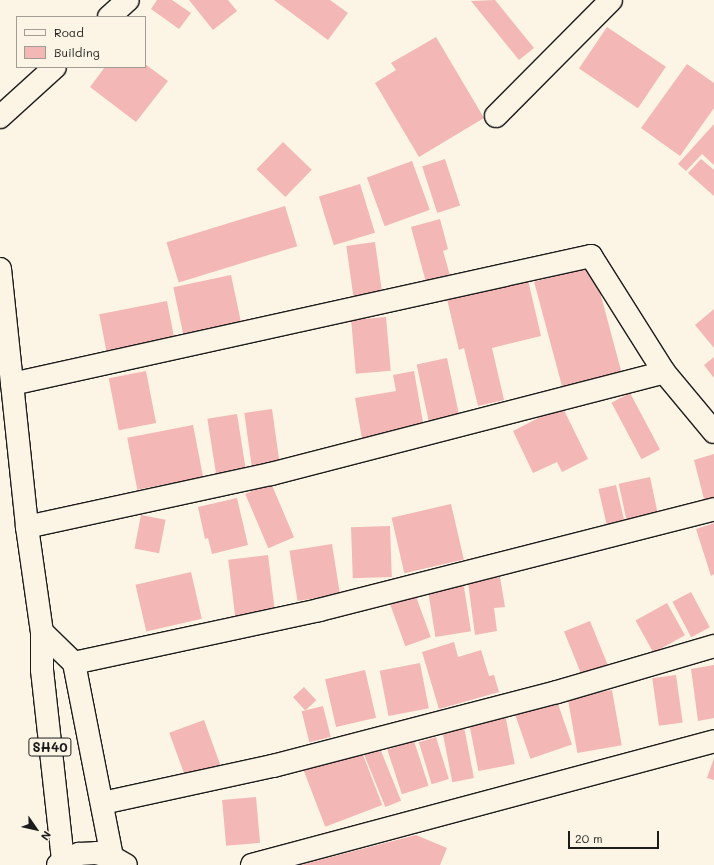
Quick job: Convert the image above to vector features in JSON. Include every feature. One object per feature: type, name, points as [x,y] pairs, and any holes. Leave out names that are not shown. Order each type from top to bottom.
[{"type":"street","points":[[110,16],[128,0]]},
{"type":"street","points":[[496,116],[611,0]]},
{"type":"street","points":[[0,117],[54,68]]},
{"type":"street","points":[[12,384],[591,256],[664,372],[714,432]]},
{"type":"street","name":"SH40","points":[[0,276],[27,528],[42,632],[42,670],[61,863],[85,854],[96,853],[119,861]]},
{"type":"street","points":[[27,528],[271,474],[664,372]]},
{"type":"street","points":[[74,663],[319,610],[714,509]]},
{"type":"street","points":[[42,632],[74,663],[103,803],[119,861]]},
{"type":"street","points":[[103,803],[273,766],[549,694],[714,646]]},
{"type":"street","points":[[252,865],[714,741]]},
{"type":"building","points":[[157,0],[172,0],[191,13],[179,29],[151,9]]},
{"type":"building","points":[[189,0],[228,0],[237,11],[213,30]]},
{"type":"building","points":[[274,0],[330,0],[348,13],[328,40]]},
{"type":"building","points":[[495,0],[534,48],[519,60],[471,1]]},
{"type":"building","points":[[607,27],[666,67],[638,108],[579,68]]},
{"type":"building","points":[[436,37],[484,118],[419,157],[375,83],[396,70],[391,63]]},
{"type":"building","points":[[687,64],[714,83],[714,108],[680,156],[641,128]]},
{"type":"building","points":[[146,65],[168,81],[136,122],[90,87],[104,68],[146,68]]},
{"type":"building","points":[[714,124],[714,165],[702,154],[686,171],[678,164]]},
{"type":"building","points":[[283,142],[312,170],[285,197],[257,169]]},
{"type":"building","points":[[445,159],[460,206],[437,213],[422,166]]},
{"type":"building","points":[[701,159],[714,170],[714,196],[688,173]]},
{"type":"building","points":[[412,161],[430,210],[385,226],[367,177]]},
{"type":"building","points":[[360,184],[375,233],[334,245],[319,197]]},
{"type":"building","points":[[285,206],[297,246],[179,282],[166,242]]},
{"type":"building","points":[[440,219],[448,249],[443,251],[451,279],[427,286],[411,227]]},
{"type":"building","points":[[375,242],[383,297],[354,301],[346,246]]},
{"type":"building","points":[[593,266],[623,376],[564,392],[534,282]]},
{"type":"building","points":[[231,275],[242,325],[184,337],[173,287]]},
{"type":"building","points":[[528,280],[541,336],[492,348],[504,400],[478,406],[464,348],[459,350],[447,299]]},
{"type":"building","points":[[167,301],[174,337],[106,350],[99,314]]},
{"type":"building","points":[[714,309],[714,348],[695,325]]},
{"type":"building","points":[[386,317],[391,371],[356,374],[351,320]]},
{"type":"building","points":[[714,357],[714,378],[704,365]]},
{"type":"building","points":[[447,358],[459,417],[429,423],[417,364]]},
{"type":"building","points":[[146,371],[156,423],[119,430],[109,378]]},
{"type":"building","points":[[414,371],[424,428],[362,439],[355,398],[396,391],[393,375]]},
{"type":"building","points":[[630,393],[660,450],[642,459],[611,403]]},
{"type":"building","points":[[562,406],[588,459],[562,472],[557,462],[533,473],[513,431]]},
{"type":"building","points":[[272,409],[280,464],[252,468],[244,413]]},
{"type":"building","points":[[237,414],[247,474],[217,479],[207,419]]},
{"type":"building","points":[[193,425],[203,477],[137,490],[127,438]]},
{"type":"building","points":[[714,454],[714,500],[705,503],[694,460]]},
{"type":"building","points":[[650,477],[659,518],[627,525],[619,484]]},
{"type":"building","points":[[271,483],[294,537],[268,548],[245,494]]},
{"type":"building","points":[[616,485],[625,525],[608,529],[598,489]]},
{"type":"building","points":[[237,498],[248,545],[212,554],[208,538],[205,539],[198,507]]},
{"type":"building","points":[[451,504],[464,560],[404,573],[392,518]]},
{"type":"building","points":[[141,515],[166,520],[159,553],[135,548]]},
{"type":"building","points":[[714,523],[714,574],[711,576],[696,529]]},
{"type":"building","points":[[390,526],[392,577],[353,578],[351,527]]},
{"type":"building","points":[[332,544],[340,594],[298,601],[290,551]]},
{"type":"building","points":[[268,555],[275,614],[235,618],[228,560]]},
{"type":"building","points":[[191,572],[202,619],[146,632],[135,585]]},
{"type":"building","points":[[500,577],[505,607],[494,608],[497,631],[475,635],[468,582]]},
{"type":"building","points":[[463,581],[471,631],[435,637],[427,587]]},
{"type":"building","points":[[414,591],[431,637],[405,646],[389,600]]},
{"type":"building","points":[[691,592],[710,627],[691,637],[672,602]]},
{"type":"building","points":[[667,603],[685,635],[653,653],[636,620]]},
{"type":"building","points":[[590,621],[608,666],[582,676],[564,631]]},
{"type":"building","points":[[454,642],[458,657],[481,650],[489,676],[494,675],[499,692],[439,709],[422,652]]},
{"type":"building","points":[[420,663],[429,708],[389,716],[380,671]]},
{"type":"building","points":[[714,665],[714,718],[698,721],[691,669]]},
{"type":"building","points":[[365,670],[376,718],[336,727],[325,679]]},
{"type":"building","points":[[676,675],[683,723],[659,726],[652,678]]},
{"type":"building","points":[[304,687],[316,700],[305,710],[293,697]]},
{"type":"building","points":[[612,690],[622,745],[577,753],[568,698]]},
{"type":"building","points":[[557,701],[572,744],[530,759],[515,715]]},
{"type":"building","points":[[323,706],[331,737],[309,742],[302,711]]},
{"type":"building","points":[[505,714],[515,764],[478,771],[469,721]]},
{"type":"building","points":[[204,720],[221,768],[187,781],[169,733]]},
{"type":"building","points":[[464,727],[474,778],[452,782],[442,731]]},
{"type":"building","points":[[436,737],[449,779],[432,784],[419,742]]},
{"type":"building","points":[[414,741],[429,786],[402,794],[387,750]]},
{"type":"building","points":[[379,746],[401,801],[385,807],[363,752]]},
{"type":"building","points":[[360,747],[382,805],[325,827],[303,769]]},
{"type":"building","points":[[714,758],[714,780],[707,778]]},
{"type":"building","points":[[256,797],[260,843],[226,846],[222,800]]},
{"type":"building","points":[[416,835],[447,848],[440,865],[300,865]]}]
